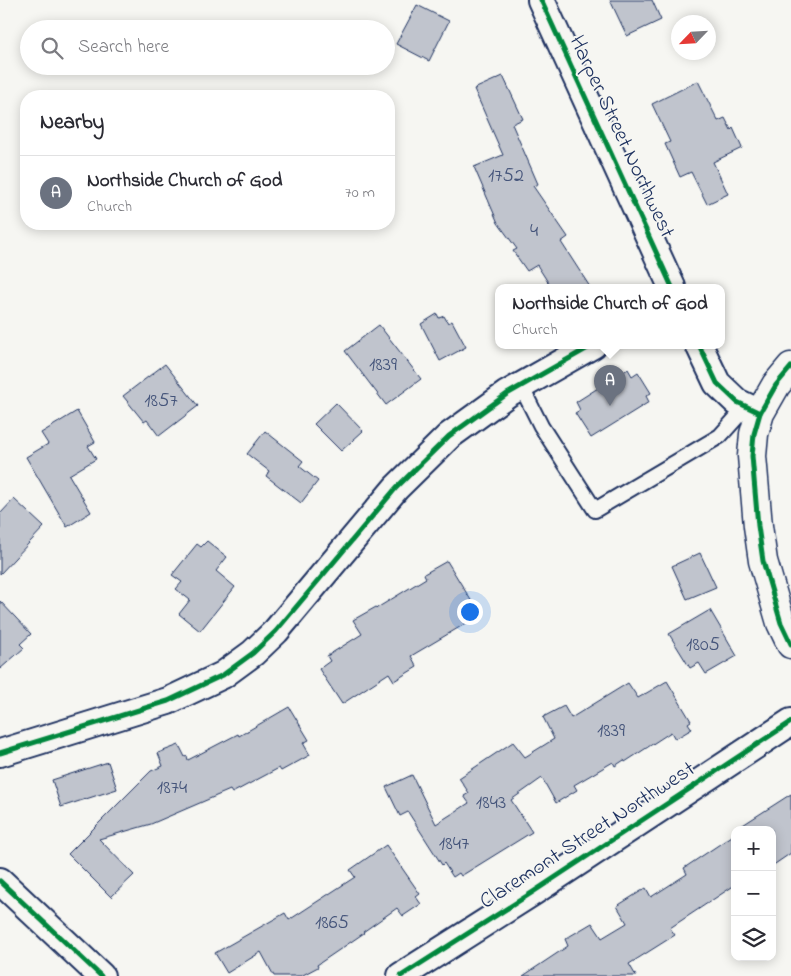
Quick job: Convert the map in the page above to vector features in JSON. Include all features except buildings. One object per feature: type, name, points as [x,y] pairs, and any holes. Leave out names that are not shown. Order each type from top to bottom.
[{"type":"street","name":"Harper Street Northwest","points":[[540,0],[671,284]]},
{"type":"street","points":[[0,753],[168,701],[223,675],[252,653],[276,631],[396,488],[449,436],[507,394],[586,349]]},
{"type":"street","points":[[701,349],[717,383],[737,402],[753,410]]},
{"type":"street","points":[[791,367],[753,410],[754,434],[752,456],[763,562],[781,623],[791,644]]},
{"type":"street","name":"Claremont Street Northwest","points":[[402,976],[791,722]]},
{"type":"street","points":[[0,881],[101,976]]},
{"type":"lane","points":[[521,386],[541,426],[595,510],[720,436],[753,410]]},
{"type":"cycle path","points":[[541,0],[671,284]]},
{"type":"cycle path","points":[[0,753],[168,701],[223,675],[253,653],[276,631],[396,488],[449,436],[507,394],[586,349]]},
{"type":"cycle path","points":[[701,349],[717,383],[737,402],[760,413]]},
{"type":"cycle path","points":[[791,367],[776,385],[760,413],[754,434],[752,456],[763,561],[781,623],[791,644]]},
{"type":"cycle path","points":[[401,976],[533,892],[791,722]]},
{"type":"cycle path","points":[[0,881],[101,976]]},
{"type":"place","name":"Northside Church of God","points":[[610,406]]}]
